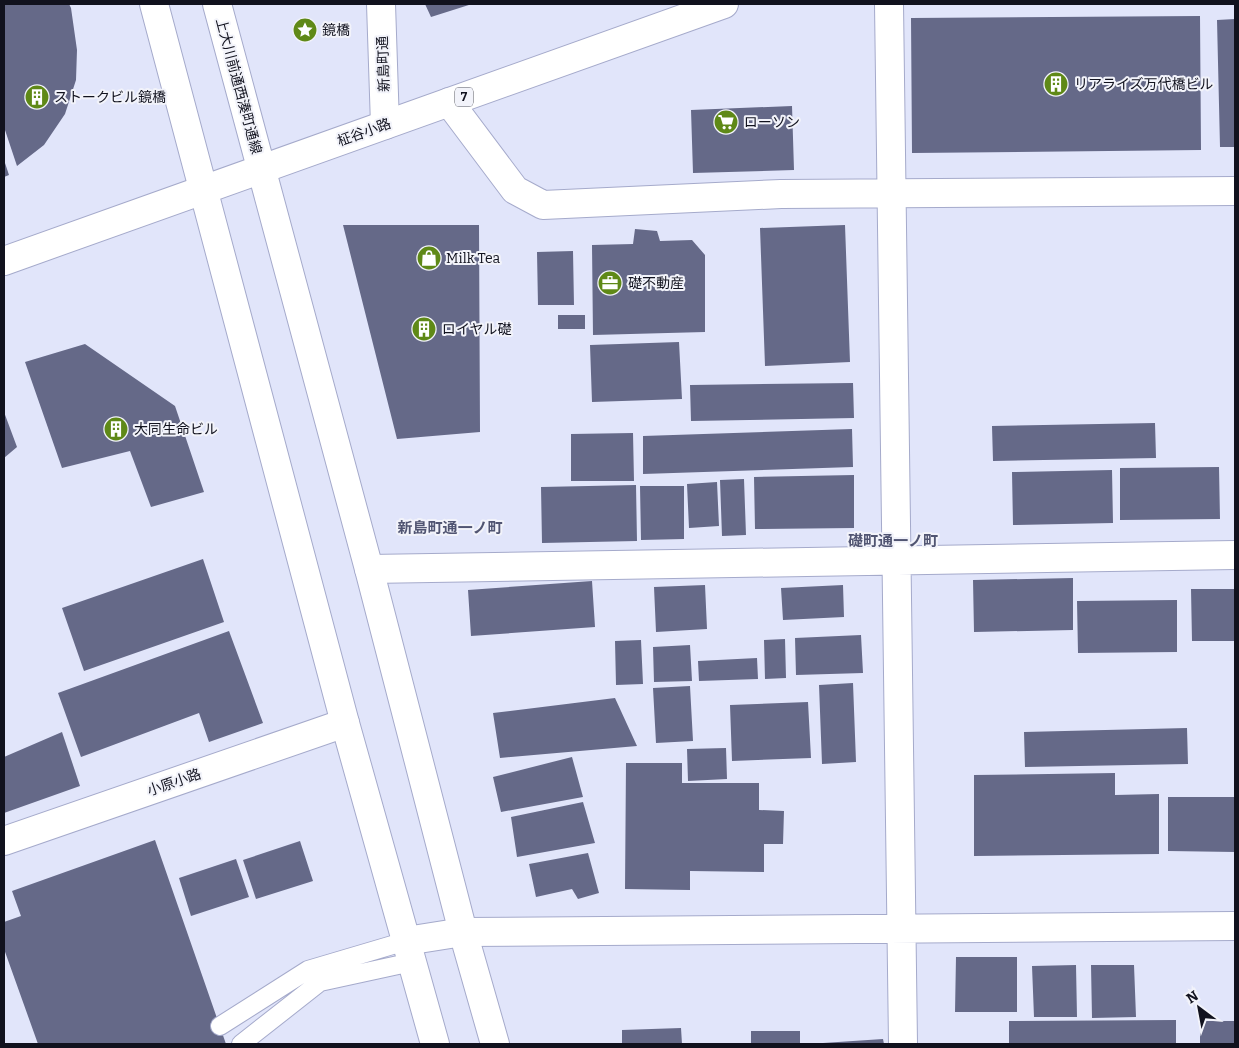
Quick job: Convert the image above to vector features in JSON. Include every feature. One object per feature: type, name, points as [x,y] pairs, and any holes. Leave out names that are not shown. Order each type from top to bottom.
[{"type":"main road","points":[[154,4],[345,723],[435,1044]]},
{"type":"main road","name":"上大川前通西湊町通線","points":[[217,4],[369,569],[463,932],[495,1044]]},
{"type":"main road","name":"新島町通","points":[[381,4],[385,125]]},
{"type":"main road","name":"柾谷小路","points":[[4,261],[724,4]]},
{"type":"main road","points":[[888,4],[903,1044]]},
{"type":"main road","points":[[449,102],[515,190],[543,205],[781,194],[1235,191]]},
{"type":"main road","points":[[369,569],[1235,555]]},
{"type":"main road","name":"小原小路","points":[[4,841],[345,723]]},
{"type":"main road","points":[[409,952],[463,932],[1235,926]]},
{"type":"lane","points":[[220,1026],[308,970],[409,952]]},
{"type":"lane","points":[[241,1044],[320,982],[409,952]]},
{"type":"building","name":"ストークビル鏡橋","points":[[4,4],[69,4],[77,50],[76,80],[65,114],[44,145],[17,166],[4,127]]},
{"type":"building","points":[[425,4],[472,4],[431,17]]},
{"type":"building","name":"リアライズ万代橋ビル","points":[[1200,16],[1201,150],[912,153],[911,18]]},
{"type":"building","points":[[1235,19],[1235,147],[1220,147],[1217,20]]},
{"type":"building","points":[[792,106],[794,170],[693,173],[691,110]]},
{"type":"building","points":[[4,160],[9,175],[4,177]]},
{"type":"building","name":"ロイヤル礎","points":[[343,225],[479,225],[480,432],[397,439]]},
{"type":"building","points":[[845,225],[850,362],[765,366],[760,228]]},
{"type":"building","points":[[635,229],[657,231],[660,241],[692,240],[705,255],[705,332],[593,335],[592,245],[633,244]]},
{"type":"building","points":[[573,251],[574,305],[538,305],[537,252]]},
{"type":"building","points":[[558,315],[585,315],[585,329],[558,329]]},
{"type":"building","points":[[679,342],[682,399],[592,402],[590,345]]},
{"type":"building","name":"大同生命ビル","points":[[85,344],[175,406],[204,492],[151,507],[130,451],[62,468],[25,362]]},
{"type":"building","points":[[853,383],[854,418],[691,421],[690,385]]},
{"type":"building","points":[[4,412],[17,447],[4,458]]},
{"type":"building","points":[[1155,423],[1156,458],[993,461],[992,426]]},
{"type":"building","points":[[852,429],[853,467],[643,474],[643,436]]},
{"type":"building","points":[[633,433],[634,481],[571,481],[571,434]]},
{"type":"building","points":[[1219,467],[1220,519],[1120,520],[1120,468]]},
{"type":"building","points":[[1112,470],[1113,523],[1013,525],[1012,472]]},
{"type":"building","points":[[854,475],[854,528],[755,529],[754,477]]},
{"type":"building","points":[[744,479],[746,535],[722,536],[720,480]]},
{"type":"building","points":[[717,482],[719,526],[689,528],[687,484]]},
{"type":"building","points":[[636,485],[637,541],[542,543],[541,487]]},
{"type":"building","points":[[640,486],[684,486],[684,539],[641,540]]},
{"type":"building","points":[[203,559],[224,622],[84,671],[62,608]]},
{"type":"building","points":[[1073,578],[1073,630],[974,632],[973,580]]},
{"type":"building","points":[[592,581],[595,627],[471,636],[468,590]]},
{"type":"building","points":[[705,585],[707,629],[656,632],[654,587]]},
{"type":"building","points":[[843,585],[844,617],[783,620],[781,588]]},
{"type":"building","points":[[1191,589],[1235,589],[1235,641],[1192,641]]},
{"type":"building","points":[[1177,600],[1177,652],[1078,653],[1077,601]]},
{"type":"building","points":[[229,631],[263,723],[209,742],[199,713],[81,757],[58,693]]},
{"type":"building","points":[[861,635],[863,673],[796,675],[795,638]]},
{"type":"building","points":[[785,639],[786,678],[765,679],[764,640]]},
{"type":"building","points":[[641,640],[643,684],[616,685],[615,641]]},
{"type":"building","points":[[690,645],[692,681],[654,682],[653,647]]},
{"type":"building","points":[[757,658],[758,679],[699,681],[698,661]]},
{"type":"building","points":[[853,683],[856,762],[822,764],[819,685]]},
{"type":"building","points":[[690,686],[693,741],[656,743],[653,688]]},
{"type":"building","points":[[615,698],[637,746],[500,758],[493,713]]},
{"type":"building","points":[[808,702],[811,758],[732,761],[730,705]]},
{"type":"building","points":[[1187,728],[1188,764],[1025,767],[1024,732]]},
{"type":"building","points":[[62,732],[80,786],[4,813],[4,757]]},
{"type":"building","points":[[726,748],[727,779],[688,781],[687,749]]},
{"type":"building","points":[[572,757],[583,797],[501,812],[493,777]]},
{"type":"building","points":[[626,763],[682,763],[682,783],[759,783],[759,810],[784,811],[783,844],[764,844],[764,872],[690,871],[690,890],[625,889]]},
{"type":"building","points":[[1115,773],[1115,795],[1159,794],[1159,854],[974,856],[974,775]]},
{"type":"building","points":[[1168,797],[1235,797],[1235,852],[1168,851]]},
{"type":"building","points":[[583,802],[595,843],[517,857],[511,817]]},
{"type":"building","points":[[155,840],[226,1044],[38,1044],[4,949],[4,922],[21,916],[12,891]]},
{"type":"building","points":[[300,841],[313,881],[256,899],[243,860]]},
{"type":"building","points":[[588,853],[599,893],[578,899],[572,889],[536,897],[529,864]]},
{"type":"building","points":[[236,859],[249,897],[191,916],[179,878]]},
{"type":"building","points":[[956,957],[1017,957],[1017,1012],[955,1012]]},
{"type":"building","points":[[1076,965],[1077,1017],[1034,1017],[1032,966]]},
{"type":"building","points":[[1091,965],[1134,965],[1136,1017],[1092,1018]]},
{"type":"building","points":[[1176,1020],[1176,1044],[1009,1044],[1009,1021]]},
{"type":"building","points":[[1200,1021],[1235,1021],[1235,1044],[1200,1044]]},
{"type":"building","points":[[681,1028],[682,1044],[622,1044],[622,1030]]},
{"type":"building","points":[[751,1031],[800,1031],[800,1044],[751,1044]]},
{"type":"building","points":[[883,1039],[884,1044],[823,1044],[823,1043]]},
{"type":"place","name":"鏡橋","points":[[305,30]]},
{"type":"place","name":"リアライズ万代橋ビル","points":[[1056,84]]},
{"type":"place","name":"ストークビル鏡橋","points":[[37,97]]},
{"type":"place","name":"ローソン","points":[[726,122]]},
{"type":"place","name":"Milk Tea","points":[[429,258]]},
{"type":"place","name":"礎不動産","points":[[610,283]]},
{"type":"place","name":"ロイヤル礎","points":[[424,329]]},
{"type":"place","name":"大同生命ビル","points":[[116,429]]},
{"type":"district","name":"新島町通一ノ町","points":[[450,528]]},
{"type":"district","name":"礎町通一ノ町","points":[[893,541]]}]
